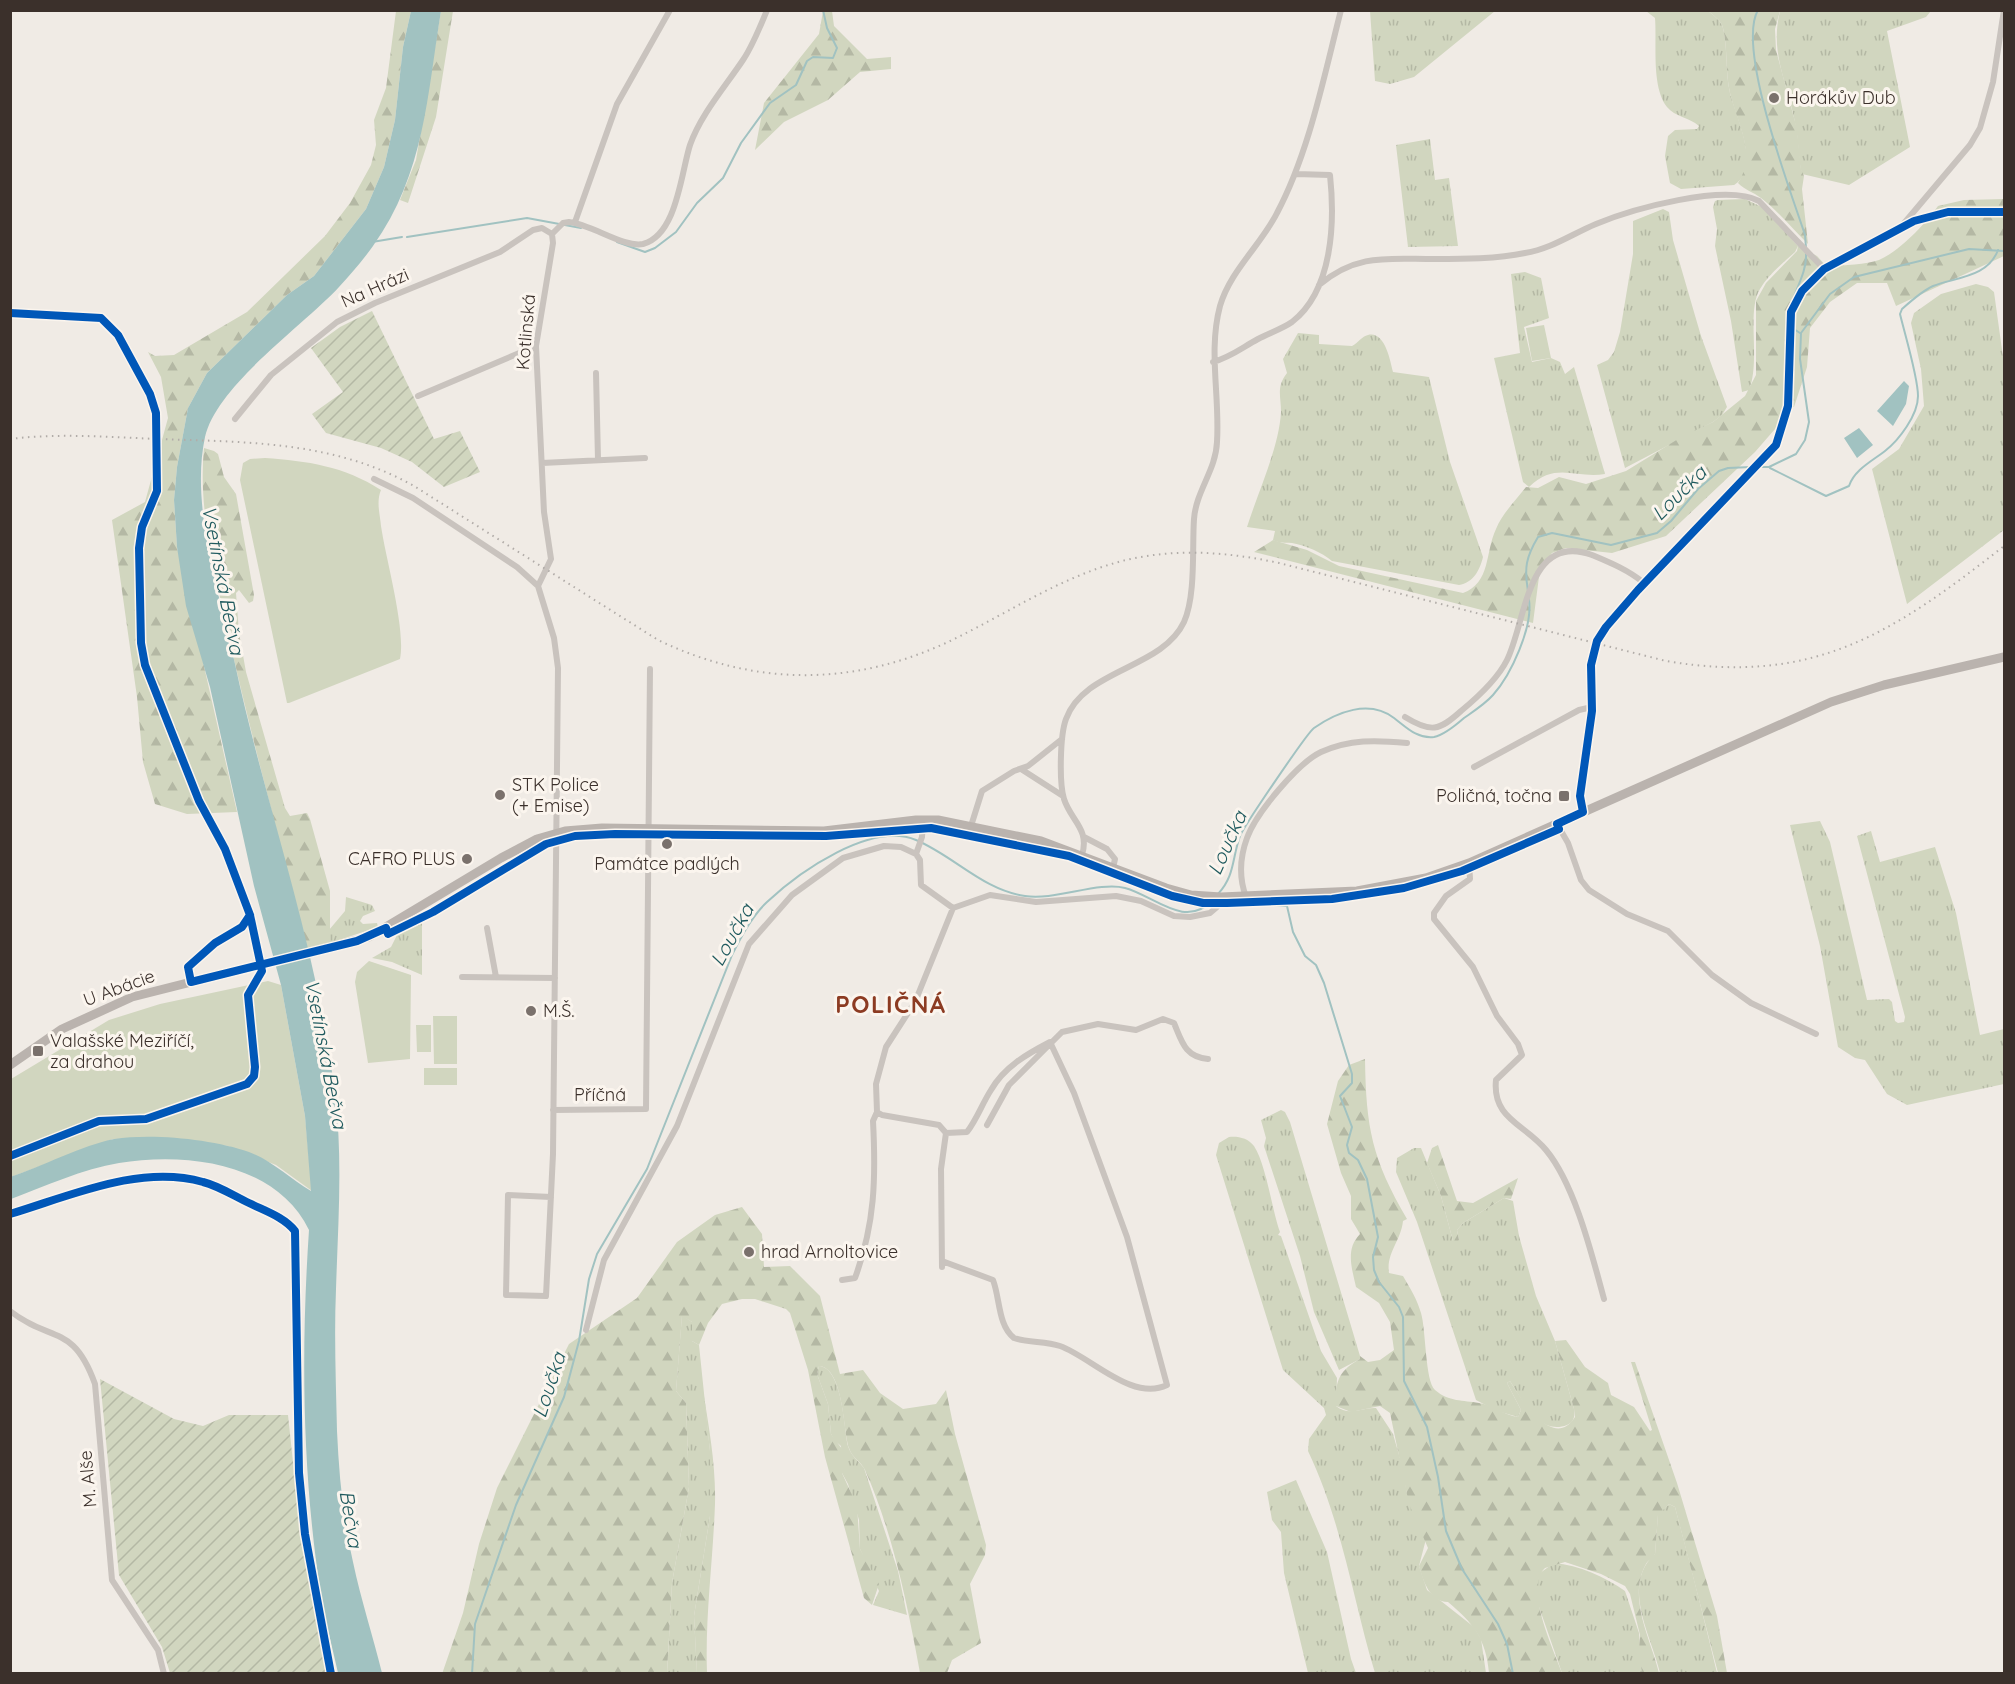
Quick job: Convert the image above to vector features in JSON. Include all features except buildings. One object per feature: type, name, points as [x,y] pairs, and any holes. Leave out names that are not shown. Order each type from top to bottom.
[{"type":"main road","name":"U Abácie","points":[[10,1065],[62,1029],[107,1007],[160,989],[326,949],[378,933],[501,858],[556,833],[588,829],[834,831],[923,820],[971,825],[1031,838],[1173,890],[1221,897],[1246,897],[1336,893],[1378,888],[1426,878],[1470,862],[1831,702],[1884,685],[2004,657]]},
{"type":"street","points":[[574,222],[617,104],[670,10]]},
{"type":"street","points":[[552,234],[561,224],[574,222],[630,243],[642,244],[654,238],[665,227],[678,198],[680,178],[691,142],[745,57],[767,10]]},
{"type":"street","points":[[1082,855],[1084,837],[1063,796],[1062,739],[1065,722],[1078,699],[1157,649],[1179,630],[1185,620],[1194,562],[1195,511],[1216,456],[1213,362],[1221,304],[1232,280],[1277,215],[1296,174],[1341,10]]},
{"type":"street","points":[[1583,812],[1580,796],[1592,707],[1591,665],[1597,641],[1606,627],[1644,583],[1769,455],[1781,435],[1788,406],[1791,312],[1808,283],[1824,269],[1900,228],[1970,145],[1980,128],[1993,82],[2004,10]]},
{"type":"street","points":[[1213,362],[1228,357],[1291,323],[1305,308],[1319,285],[1331,234],[1330,175],[1296,174]]},
{"type":"street","points":[[1319,285],[1339,270],[1369,260],[1396,257],[1446,259],[1524,254],[1542,249],[1598,223],[1647,207],[1734,194],[1749,195],[1759,201],[1824,269]]},
{"type":"street","name":"Na Hrázi","points":[[236,419],[271,375],[346,317],[500,252],[533,230],[542,228],[552,234]]},
{"type":"street","name":"Kotlinská","points":[[538,586],[551,559],[544,512],[536,346],[538,318],[553,243],[552,234]]},
{"type":"street","points":[[10,313],[90,317]]},
{"type":"street","points":[[418,396],[536,346]]},
{"type":"street","points":[[596,373],[598,460]]},
{"type":"street","points":[[542,463],[645,459]]},
{"type":"street","points":[[374,479],[413,498],[518,567],[538,586],[558,659],[553,1110],[551,1197],[546,1296],[506,1294],[508,1195],[551,1197]]},
{"type":"street","points":[[1405,717],[1425,728],[1440,727],[1454,718],[1494,680],[1508,659],[1533,583],[1547,561],[1557,553],[1582,552],[1620,566],[1644,583]]},
{"type":"street","points":[[649,829],[650,669]]},
{"type":"street","points":[[1473,767],[1575,711],[1592,707]]},
{"type":"street","points":[[971,825],[981,793],[1014,771],[1021,769],[1062,739]]},
{"type":"street","points":[[1246,897],[1241,873],[1247,837],[1300,766],[1323,751],[1347,743],[1368,740],[1407,743]]},
{"type":"street","points":[[1021,769],[1063,796]]},
{"type":"street","points":[[923,820],[922,837],[918,850],[921,885],[953,908]]},
{"type":"street","points":[[1557,824],[1568,843],[1581,880],[1589,890],[1627,914],[1668,931],[1712,975],[1751,1003],[1816,1034]]},
{"type":"street","name":"Příčná","points":[[553,1110],[646,1109],[649,829]]},
{"type":"street","points":[[1084,837],[1111,851],[1115,857],[1113,868]]},
{"type":"street","points":[[586,1330],[604,1260],[677,1126],[749,944],[792,895],[843,858],[884,846],[918,850]]},
{"type":"street","points":[[1470,862],[1470,879],[1446,896],[1434,916],[1473,967],[1497,1016],[1518,1044],[1522,1055],[1496,1080],[1496,1100],[1504,1113],[1547,1150],[1561,1172],[1587,1239],[1604,1299]]},
{"type":"street","points":[[842,1280],[855,1278],[874,1208],[873,1121],[877,1113],[876,1084],[886,1047],[915,1002],[953,908],[990,895],[1036,902],[1116,896],[1141,901],[1174,916],[1190,917],[1210,913],[1217,907],[1221,897]]},
{"type":"street","points":[[488,928],[496,977]]},
{"type":"street","points":[[462,977],[555,978]]},
{"type":"street","points":[[987,1125],[1009,1085],[1050,1042],[1062,1032],[1078,1027],[1098,1024],[1136,1030],[1163,1018],[1174,1023],[1184,1048],[1190,1055],[1208,1059]]},
{"type":"street","points":[[877,1113],[888,1118],[939,1125],[946,1133],[941,1169],[942,1264],[958,1264],[993,1280],[1008,1333],[1014,1338],[1060,1347],[1106,1374],[1135,1386],[1161,1388],[1167,1385],[1127,1237],[1074,1093],[1050,1042]]},
{"type":"street","points":[[946,1133],[967,1132],[991,1089],[1007,1070],[1024,1056],[1050,1042]]},
{"type":"street","name":"M. Alše","points":[[10,1311],[26,1322],[67,1339],[88,1366],[95,1384],[112,1580],[158,1650],[164,1674]]},
{"type":"green space","points":[[1370,10],[1495,11],[1414,77],[1390,84],[1375,81]]},
{"type":"green space","points":[[396,11],[411,11],[403,47],[395,120],[384,167],[366,209],[314,276],[287,295],[207,373],[188,408],[177,467],[174,500],[177,547],[237,812],[187,814],[155,804],[143,762],[137,697],[112,520],[145,502],[168,418],[161,377],[148,352],[155,356],[174,355],[247,312],[325,236],[350,203],[371,165],[376,145],[374,120],[386,88]]},
{"type":"green space","points":[[441,11],[453,11],[436,117],[408,203],[400,200],[416,160]]},
{"type":"green space","points":[[823,11],[832,11],[834,26],[867,59],[891,57],[891,69],[860,72],[828,100],[784,122],[755,150],[764,103],[819,34]]},
{"type":"green space","points":[[1646,11],[1708,11],[1722,25],[1726,44],[1728,85],[1747,155],[1742,177],[1734,185],[1681,189],[1670,183],[1665,156],[1668,136],[1675,130],[1697,129],[1699,126],[1670,110],[1662,98],[1657,76],[1655,18]]},
{"type":"green space","points":[[1708,11],[1780,11],[1775,29],[1776,50],[1797,129],[1801,169],[1804,176],[1802,189],[1808,244],[1767,203],[1738,183],[1746,161],[1744,138],[1728,85],[1723,28]]},
{"type":"green space","points":[[1780,11],[1931,11],[1926,17],[1887,31],[1910,147],[1849,185],[1802,174],[1793,112],[1778,56],[1777,27]]},
{"type":"green space","points":[[1430,139],[1435,180],[1449,178],[1458,246],[1408,247],[1396,145]]},
{"type":"green space","points":[[1745,199],[1762,207],[1798,246],[1795,252],[1767,279],[1756,299],[1754,365],[1749,390],[1742,392],[1731,321],[1715,246],[1717,229],[1713,207],[1715,201],[1718,200]]},
{"type":"green space","points":[[2004,199],[2004,256],[1896,306],[1887,283],[1857,283],[1830,302],[1810,328],[1807,367],[1794,407],[1785,408],[1781,422],[1755,452],[1666,536],[1612,553],[1566,548],[1552,553],[1540,569],[1533,623],[1254,552],[1273,540],[1307,550],[1339,566],[1463,593],[1472,588],[1483,574],[1499,523],[1526,487],[1538,488],[1559,477],[1586,484],[1626,471],[1683,436],[1713,422],[1745,396],[1756,375],[1756,301],[1766,283],[1797,251],[1798,246],[1817,256],[1828,268],[1874,262],[1903,244],[1938,206],[1964,200]]},
{"type":"green space","points":[[1663,209],[1669,212],[1673,240],[1701,336],[1727,407],[1722,415],[1713,422],[1625,468],[1597,365],[1608,360],[1614,352],[1620,332],[1633,254],[1633,221]]},
{"type":"green space","points":[[1525,272],[1541,278],[1549,318],[1524,327],[1532,362],[1551,358],[1560,362],[1565,374],[1574,367],[1605,474],[1557,473],[1539,479],[1529,487],[1523,482],[1494,358],[1520,353],[1511,274]]},
{"type":"green space","points":[[1976,284],[1988,287],[1994,292],[2004,364],[2004,530],[1907,604],[1872,469],[1899,449],[1924,406],[1921,369],[1911,323],[1914,313],[1941,294]]},
{"type":"green space","points":[[372,311],[434,439],[460,431],[480,472],[444,487],[412,462],[381,448],[326,433],[312,414],[343,392],[311,348],[340,327]]},
{"type":"green space","points":[[1544,325],[1551,358],[1532,361],[1526,328]]},
{"type":"green space","points":[[1298,333],[1319,335],[1319,344],[1352,346],[1366,336],[1374,335],[1383,342],[1393,372],[1429,377],[1450,462],[1483,557],[1478,571],[1468,582],[1459,585],[1332,561],[1308,548],[1273,540],[1275,531],[1247,527],[1267,470],[1279,426],[1280,387],[1287,373],[1283,359]]},
{"type":"green space","points":[[204,448],[218,454],[224,477],[236,494],[254,595],[253,601],[249,603],[239,590],[236,593],[239,633],[246,672],[285,808],[290,816],[307,813],[310,819],[330,891],[330,943],[307,948],[266,789],[212,561],[203,494]]},
{"type":"green space","points":[[265,458],[325,466],[353,475],[381,490],[379,504],[381,526],[400,630],[400,659],[289,703],[287,703],[240,480],[243,463],[250,459]]},
{"type":"green space","points":[[1820,821],[1830,842],[1867,1000],[1889,999],[1892,1002],[1895,1021],[1898,1023],[1904,1022],[1905,1017],[1857,836],[1871,831],[1880,862],[1935,847],[1956,913],[1980,1035],[2004,1029],[2004,1084],[1907,1105],[1887,1094],[1865,1060],[1855,1058],[1838,1047],[1820,946],[1790,825]]},
{"type":"green space","points":[[346,897],[372,905],[375,911],[363,916],[360,921],[363,924],[377,923],[378,927],[330,943],[329,930],[345,911]]},
{"type":"green space","points":[[422,921],[422,975],[392,962],[372,958],[391,947],[397,935]]},
{"type":"green space","points":[[369,961],[411,975],[410,1059],[368,1063],[355,982],[357,972]]},
{"type":"green space","points":[[268,981],[281,985],[305,1116],[312,1191],[276,1165],[228,1146],[157,1138],[113,1139],[11,1177],[11,1079],[109,1020],[160,1004]]},
{"type":"green space","points":[[433,1016],[457,1016],[457,1064],[434,1064]]},
{"type":"green space","points":[[416,1025],[431,1025],[431,1052],[417,1052]]},
{"type":"green space","points":[[1365,1059],[1367,1105],[1373,1142],[1386,1178],[1407,1219],[1403,1221],[1390,1259],[1389,1273],[1403,1276],[1419,1308],[1432,1385],[1435,1390],[1446,1397],[1484,1404],[1518,1417],[1521,1410],[1507,1383],[1510,1381],[1538,1418],[1547,1425],[1557,1428],[1566,1426],[1575,1417],[1574,1409],[1555,1341],[1566,1340],[1585,1367],[1608,1383],[1611,1395],[1634,1407],[1650,1431],[1652,1430],[1631,1362],[1635,1362],[1677,1483],[1717,1616],[1727,1673],[1718,1673],[1675,1507],[1669,1504],[1658,1515],[1655,1554],[1646,1564],[1639,1591],[1642,1618],[1659,1673],[1642,1673],[1639,1652],[1640,1635],[1630,1594],[1625,1586],[1601,1574],[1565,1562],[1545,1568],[1539,1577],[1539,1603],[1542,1619],[1562,1673],[1489,1673],[1482,1641],[1472,1625],[1448,1602],[1436,1598],[1428,1590],[1419,1566],[1428,1548],[1409,1504],[1390,1413],[1380,1406],[1351,1412],[1336,1406],[1337,1384],[1347,1368],[1360,1359],[1360,1356],[1368,1362],[1380,1360],[1394,1350],[1390,1322],[1379,1303],[1356,1287],[1351,1253],[1352,1246],[1360,1234],[1351,1219],[1351,1196],[1341,1173],[1327,1124],[1338,1081],[1349,1065]]},
{"type":"green space","points":[[424,1068],[457,1068],[457,1085],[424,1085]]},
{"type":"green space","points":[[1281,1110],[1285,1112],[1290,1122],[1360,1356],[1360,1359],[1339,1370],[1314,1312],[1300,1256],[1264,1146],[1266,1138],[1261,1120]]},
{"type":"green space","points":[[1229,1137],[1246,1139],[1254,1146],[1258,1154],[1280,1232],[1278,1235],[1281,1236],[1321,1351],[1337,1378],[1336,1406],[1346,1411],[1376,1408],[1393,1434],[1407,1494],[1426,1539],[1419,1566],[1427,1590],[1474,1627],[1481,1639],[1486,1673],[1375,1673],[1330,1505],[1308,1451],[1309,1439],[1326,1415],[1324,1408],[1283,1370],[1216,1155],[1219,1143]]},
{"type":"green space","points":[[1438,1145],[1457,1201],[1473,1203],[1518,1178],[1511,1199],[1504,1198],[1463,1223],[1457,1230],[1459,1240],[1456,1243],[1453,1241],[1441,1196],[1427,1163],[1432,1148]]},
{"type":"green space","points":[[1414,1148],[1421,1148],[1441,1196],[1453,1241],[1459,1240],[1457,1230],[1463,1223],[1504,1198],[1513,1201],[1519,1236],[1536,1296],[1555,1341],[1574,1409],[1574,1419],[1569,1424],[1557,1427],[1540,1421],[1526,1406],[1510,1381],[1507,1383],[1521,1410],[1518,1417],[1497,1411],[1476,1400],[1417,1222],[1396,1172],[1397,1158]]},
{"type":"green space","points":[[742,1207],[762,1234],[764,1267],[790,1266],[820,1296],[840,1374],[863,1370],[880,1393],[903,1409],[936,1404],[946,1390],[955,1434],[986,1545],[985,1555],[970,1584],[981,1643],[952,1660],[947,1673],[920,1673],[905,1596],[884,1519],[865,1470],[849,1448],[838,1388],[827,1369],[819,1366],[817,1374],[828,1404],[831,1434],[845,1453],[842,1473],[857,1506],[860,1549],[879,1584],[872,1605],[864,1598],[825,1457],[808,1370],[790,1313],[786,1309],[755,1299],[742,1299],[722,1304],[708,1323],[699,1345],[692,1341],[692,1322],[682,1316],[676,1391],[686,1403],[689,1487],[672,1583],[667,1673],[442,1674],[463,1613],[479,1544],[497,1488],[569,1344],[637,1298],[677,1242],[715,1215]]},
{"type":"green space","points":[[682,1315],[692,1322],[692,1341],[699,1345],[710,1451],[710,1516],[694,1616],[697,1673],[667,1674],[672,1583],[689,1487],[686,1403],[676,1391]]},
{"type":"green space","points":[[819,1366],[827,1369],[838,1388],[848,1446],[864,1468],[898,1571],[907,1615],[873,1605],[879,1591],[860,1549],[859,1520],[848,1484],[842,1473],[841,1446],[831,1434],[828,1404],[817,1374]]},
{"type":"green space","points":[[100,1379],[174,1419],[203,1426],[229,1415],[288,1415],[302,1547],[328,1673],[170,1673],[162,1647],[119,1575]]},
{"type":"green space","points":[[703,1390],[713,1461],[715,1504],[707,1631],[707,1673],[697,1674],[694,1616],[710,1516],[710,1451]]},
{"type":"green space","points":[[1296,1480],[1327,1552],[1356,1673],[1308,1673],[1284,1573],[1281,1532],[1272,1520],[1267,1492]]},
{"type":"green space","points":[[1669,1504],[1675,1507],[1717,1673],[1660,1673],[1641,1612],[1640,1581],[1645,1567],[1655,1554],[1658,1514]]},
{"type":"green space","points":[[1554,1563],[1591,1572],[1625,1591],[1639,1633],[1642,1673],[1562,1673],[1535,1589],[1540,1573]]},
{"type":"water","name":"Vsetínská Bečva","points":[[411,11],[441,11],[421,133],[404,190],[373,246],[352,272],[323,303],[263,357],[226,397],[213,417],[205,437],[201,464],[204,521],[215,580],[247,718],[317,986],[335,1095],[339,1167],[335,1324],[339,1464],[350,1546],[382,1673],[338,1673],[320,1589],[306,1454],[304,1365],[309,1230],[294,1207],[275,1189],[252,1176],[199,1161],[172,1159],[119,1163],[51,1183],[11,1199],[10,1177],[102,1142],[129,1137],[164,1137],[218,1144],[249,1152],[266,1160],[311,1191],[305,1116],[281,985],[254,886],[210,687],[186,606],[177,547],[174,500],[177,467],[188,408],[207,373],[287,295],[314,276],[366,209],[384,167],[395,120],[403,47]]},
{"type":"water","points":[[1904,381],[1909,386],[1906,404],[1893,426],[1877,411]]},
{"type":"water","points":[[1859,428],[1873,445],[1857,458],[1844,438]]},
{"type":"waterway","points":[[617,242],[645,252],[655,248],[676,232],[697,203],[723,178],[741,143],[770,103],[796,85],[807,61],[813,57],[833,58],[837,48],[827,28],[823,10]]},
{"type":"waterway","points":[[1758,10],[1753,29],[1754,55],[1760,87],[1778,155],[1805,235],[1806,248]]},
{"type":"waterway","points":[[407,237],[527,218],[581,228]]},
{"type":"waterway","points":[[372,242],[402,237]]},
{"type":"waterway","name":"Loučka","points":[[1757,467],[1769,467],[1796,454],[1805,440],[1809,422],[1800,359],[1801,333],[1830,294],[1854,277],[1969,249],[2004,251]]},
{"type":"waterway","points":[[1770,468],[1826,496],[1849,486],[1859,471],[1902,434],[1915,411],[1918,396],[1916,378],[1900,314],[1902,309],[1933,286],[1979,271],[1987,266],[1998,250]]},
{"type":"waterway","points":[[1790,308],[1803,274],[1806,254]]},
{"type":"waterway","points":[[1788,316],[1786,324],[1800,333]]},
{"type":"waterway","name":"Loučka","points":[[1528,591],[1527,563],[1538,537],[1552,533],[1611,545],[1657,533],[1671,521],[1698,489],[1719,471],[1728,468],[1751,467]]},
{"type":"waterway","points":[[2004,567],[2004,572]]},
{"type":"waterway","name":"Loučka","points":[[1218,894],[1230,874],[1237,844],[1244,829],[1314,728],[1343,713],[1374,709],[1384,712],[1412,732],[1422,736],[1434,737],[1446,732],[1493,695],[1507,676],[1524,637],[1528,623],[1529,600]]},
{"type":"waterway","name":"Loučka","points":[[472,1674],[475,1624],[516,1505],[564,1397],[579,1341],[589,1279],[597,1254],[647,1169],[732,955],[756,914],[781,890],[816,864],[858,843],[878,837],[898,836],[916,840],[930,847],[982,880],[1010,893],[1037,897],[1102,887],[1125,888],[1169,908],[1191,912],[1201,909],[1212,901]]},
{"type":"waterway","points":[[1250,899],[1261,904],[1287,906],[1293,932],[1305,956],[1316,965],[1324,983],[1352,1074],[1352,1083],[1340,1096],[1352,1127],[1347,1145],[1349,1153],[1358,1160],[1367,1179],[1378,1237],[1373,1257],[1374,1270],[1379,1282],[1399,1307],[1403,1317],[1404,1381],[1427,1427],[1438,1477],[1446,1531],[1462,1569],[1498,1624],[1507,1644],[1513,1674]]},
{"type":"railway","points":[[10,439],[84,436],[257,443],[321,452],[353,460],[384,471],[414,486],[658,640],[694,655],[730,666],[766,673],[803,675],[839,673],[875,667],[912,657],[948,642],[1035,596],[1102,567],[1145,556],[1183,553],[1222,554],[1279,563],[1666,661],[1718,667],[1766,666],[1809,659],[1849,646],[1887,627],[1925,604],[2004,546]]},
{"type":"cycle path","points":[[250,915],[242,927],[215,943],[188,967],[191,982],[357,941],[386,928],[388,934],[433,912],[546,844],[575,836],[615,834],[826,836],[931,828],[1069,856],[1172,896],[1203,903],[1332,899],[1404,888],[1462,871],[1559,829],[1557,824],[1583,812],[1580,796],[1592,711],[1591,665],[1597,641],[1638,590],[1776,445],[1788,406],[1791,312],[1802,291],[1824,269],[1914,221],[1948,212],[2004,212]]},
{"type":"cycle path","points":[[10,313],[101,318],[118,335],[150,394],[156,413],[157,491],[142,527],[139,548],[141,643],[145,665],[199,801],[225,849],[250,915],[262,971],[248,995],[255,1067],[254,1076],[247,1084],[146,1119],[99,1121],[10,1156]]},
{"type":"cycle path","points":[[10,1214],[105,1184],[130,1179],[179,1177],[221,1189],[280,1218],[295,1231],[299,1473],[305,1534],[331,1674]]},
{"type":"place","name":"Horákův Dub","points":[[1774,98]]},
{"type":"place","name":"STK Police (+ Emise)","points":[[500,795]]},
{"type":"place","name":"Poličná, točna","points":[[1564,796]]},
{"type":"place","name":"Památce padlých","points":[[667,844]]},
{"type":"place","name":"CAFRO PLUS","points":[[467,859]]},
{"type":"place","name":"M.Š.","points":[[531,1011]]},
{"type":"place","name":"Valašské Meziříčí, za drahou","points":[[38,1051]]},
{"type":"place","name":"hrad Arnoltovice","points":[[749,1252]]},
{"type":"district","name":"POLIČNÁ","points":[[891,1005]]},
{"type":"water label","name":"Bečva","points":[[351,1519]]}]
